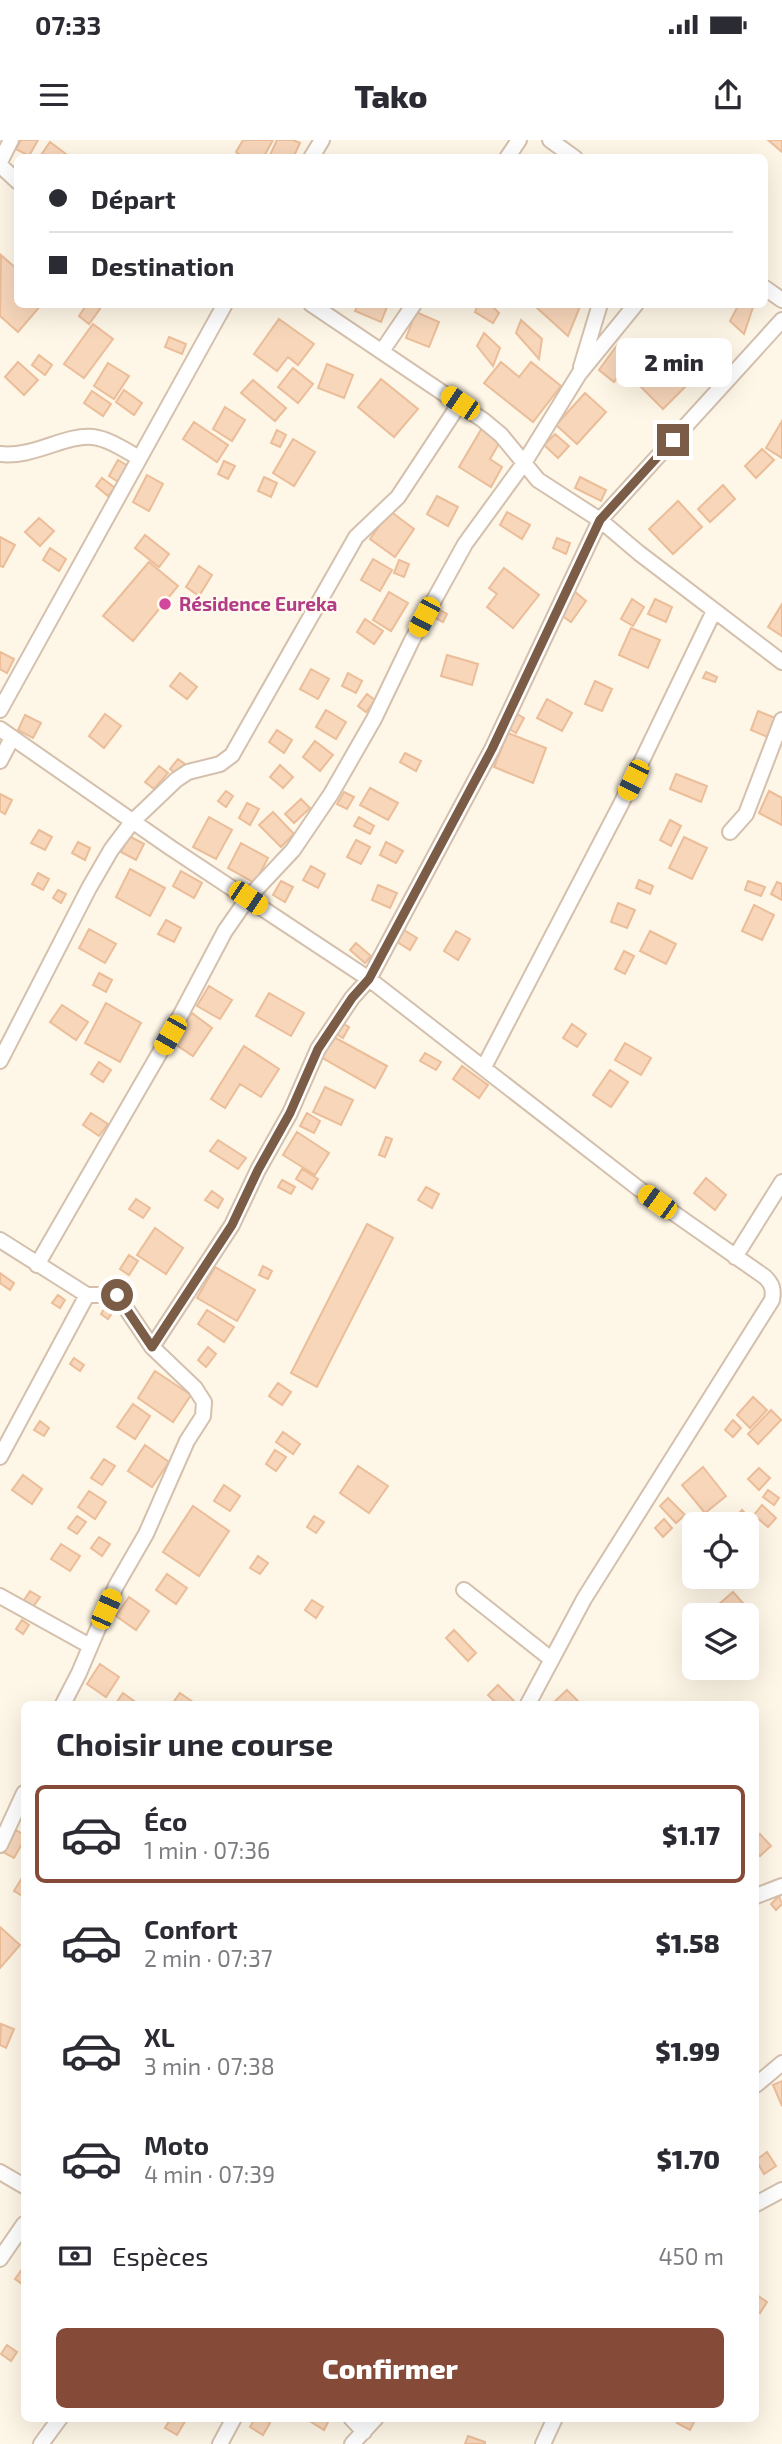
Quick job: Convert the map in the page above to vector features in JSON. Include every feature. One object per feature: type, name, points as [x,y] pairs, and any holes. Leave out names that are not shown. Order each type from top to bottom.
[{"type":"street","points":[[11,140],[0,163],[14,178]]},
{"type":"street","points":[[550,140],[569,154]]},
{"type":"street","points":[[0,710],[223,308]]},
{"type":"street","points":[[317,308],[460,403],[500,435],[538,480],[600,520],[782,662]]},
{"type":"street","points":[[383,351],[411,308]]},
{"type":"street","points":[[579,374],[599,308]]},
{"type":"street","points":[[37,1265],[170,1035],[225,931],[248,898],[292,850],[331,794],[374,719],[412,640],[465,544],[524,463],[579,374],[633,308]]},
{"type":"street","points":[[152,1347],[232,1225],[258,1170],[290,1113],[318,1049],[352,998],[369,979],[492,749],[600,520],[782,320]]},
{"type":"street","points":[[0,1060],[111,850],[132,822],[176,780],[188,772],[220,764],[232,755],[356,537],[398,497],[460,403]]},
{"type":"street","points":[[0,454],[20,455],[90,436],[103,439],[139,458]]},
{"type":"street","points":[[484,1068],[621,804],[714,611]]},
{"type":"street","points":[[730,832],[746,814],[782,720]]},
{"type":"street","points":[[0,761],[6,733],[132,822],[369,979],[638,1188],[771,1283],[774,1292],[772,1300],[584,1599],[530,1701]]},
{"type":"street","points":[[735,1257],[782,1182]]},
{"type":"street","points":[[0,1240],[87,1295],[117,1295],[152,1347],[195,1388],[204,1402],[202,1416],[187,1441],[146,1534],[116,1586],[64,1701]]},
{"type":"street","points":[[0,1457],[87,1295]]},
{"type":"street","points":[[464,1590],[551,1659]]},
{"type":"street","points":[[0,1596],[90,1646]]},
{"type":"street","points":[[0,1845],[21,1800]]},
{"type":"street","points":[[759,1895],[782,1886]]},
{"type":"street","points":[[759,2082],[782,2063]]},
{"type":"street","points":[[0,2172],[21,2184]]},
{"type":"street","points":[[759,2202],[782,2190]]},
{"type":"street","points":[[0,2259],[21,2228]]},
{"type":"street","points":[[41,2444],[57,2422]]},
{"type":"street","points":[[220,2444],[232,2422]]},
{"type":"street","points":[[355,2422],[364,2431]]},
{"type":"street","points":[[352,2444],[372,2422]]},
{"type":"street","points":[[543,2444],[553,2422]]},
{"type":"building","points":[[21,140],[38,140],[30,154],[16,149]]},
{"type":"building","points":[[243,140],[273,140],[265,154],[236,152]]},
{"type":"building","points":[[277,140],[300,143],[295,154],[270,154]]},
{"type":"building","points":[[768,140],[782,140],[782,152]]},
{"type":"building","points":[[50,142],[66,154],[42,154]]},
{"type":"building","points":[[1,255],[14,266],[14,308],[39,308],[18,332],[0,316]]},
{"type":"building","points":[[84,308],[100,309],[89,324],[79,316]]},
{"type":"building","points":[[356,308],[387,308],[381,322],[355,311]]},
{"type":"building","points":[[476,308],[494,308],[499,313],[493,323],[475,312]]},
{"type":"building","points":[[537,308],[579,308],[568,336]]},
{"type":"building","points":[[737,308],[753,308],[744,334],[730,321]]},
{"type":"building","points":[[416,312],[439,322],[429,347],[406,338]]},
{"type":"building","points":[[279,319],[314,344],[298,365],[288,357],[277,371],[254,354]]},
{"type":"building","points":[[521,320],[542,339],[539,359],[516,333]]},
{"type":"building","points":[[93,324],[113,339],[84,378],[64,364]]},
{"type":"building","points":[[484,333],[500,348],[493,366],[477,346]]},
{"type":"building","points":[[169,337],[186,344],[182,354],[165,347]]},
{"type":"building","points":[[618,344],[634,356],[614,382],[599,370]]},
{"type":"building","points":[[39,355],[52,365],[45,375],[32,365]]},
{"type":"building","points":[[661,359],[687,385],[663,409],[637,383]]},
{"type":"building","points":[[18,362],[38,380],[24,395],[5,377]]},
{"type":"building","points":[[501,362],[519,377],[531,362],[561,386],[533,422],[484,383]]},
{"type":"building","points":[[108,363],[129,376],[114,399],[94,386]]},
{"type":"building","points":[[327,364],[353,375],[344,398],[318,388]]},
{"type":"building","points":[[293,368],[313,384],[298,403],[278,387]]},
{"type":"building","points":[[381,379],[418,409],[394,437],[358,407]]},
{"type":"building","points":[[253,380],[286,408],[275,421],[241,393]]},
{"type":"building","points":[[124,390],[142,403],[134,415],[116,402]]},
{"type":"building","points":[[92,391],[111,404],[103,416],[84,403]]},
{"type":"building","points":[[585,393],[606,412],[577,444],[556,425]]},
{"type":"building","points":[[225,407],[245,420],[232,441],[213,429]]},
{"type":"building","points":[[782,421],[782,458],[766,448]]},
{"type":"building","points":[[194,422],[228,445],[217,462],[183,439]]},
{"type":"building","points":[[482,428],[501,440],[490,459],[502,467],[491,487],[459,467]]},
{"type":"building","points":[[277,430],[286,435],[280,447],[271,443]]},
{"type":"building","points":[[555,434],[569,446],[558,458],[544,445]]},
{"type":"building","points":[[293,439],[315,452],[294,486],[273,473]]},
{"type":"building","points":[[762,449],[774,460],[756,478],[745,466]]},
{"type":"building","points":[[118,460],[130,467],[120,483],[109,476]]},
{"type":"building","points":[[224,461],[235,466],[228,479],[218,474]]},
{"type":"building","points":[[147,475],[163,484],[149,511],[133,502]]},
{"type":"building","points":[[264,477],[277,483],[271,497],[258,491]]},
{"type":"building","points":[[580,477],[606,490],[601,501],[575,488]]},
{"type":"building","points":[[102,478],[115,488],[108,496],[96,486]]},
{"type":"building","points":[[723,485],[735,499],[710,522],[698,509]]},
{"type":"building","points":[[437,496],[458,507],[448,526],[427,514]]},
{"type":"building","points":[[678,501],[702,527],[673,554],[649,529]]},
{"type":"building","points":[[390,511],[414,529],[395,557],[370,539]]},
{"type":"building","points":[[507,512],[530,525],[522,539],[500,525]]},
{"type":"building","points":[[39,518],[54,531],[40,546],[25,532]]},
{"type":"building","points":[[145,535],[169,554],[159,567],[135,548]]},
{"type":"building","points":[[0,537],[15,545],[3,567],[0,566]]},
{"type":"building","points":[[557,538],[570,543],[566,554],[553,548]]},
{"type":"building","points":[[50,548],[66,559],[59,571],[43,560]]},
{"type":"building","points":[[373,559],[392,570],[380,591],[361,580]]},
{"type":"building","points":[[399,560],[409,564],[404,577],[394,573]]},
{"type":"building","points":[[149,562],[178,586],[133,641],[103,616]]},
{"type":"building","points":[[199,566],[212,575],[199,596],[186,587]]},
{"type":"building","points":[[504,568],[539,595],[513,628],[487,607],[497,594],[489,588]]},
{"type":"building","points":[[574,591],[586,601],[571,622],[558,613]]},
{"type":"building","points":[[389,592],[408,603],[391,631],[373,620]]},
{"type":"building","points":[[632,599],[644,607],[633,626],[621,619]]},
{"type":"building","points":[[655,599],[672,607],[666,622],[648,614]]},
{"type":"building","points":[[782,604],[782,636],[768,627]]},
{"type":"building","points":[[438,609],[447,614],[443,622],[434,617]]},
{"type":"building","points":[[365,619],[383,631],[374,644],[357,632]]},
{"type":"building","points":[[631,628],[660,640],[648,668],[619,655]]},
{"type":"building","points":[[0,652],[14,659],[7,673],[0,669]]},
{"type":"building","points":[[447,655],[478,664],[472,685],[441,676]]},
{"type":"building","points":[[311,669],[329,679],[318,699],[300,689]]},
{"type":"building","points":[[706,672],[717,677],[715,682],[703,678]]},
{"type":"building","points":[[180,673],[197,687],[187,699],[170,686]]},
{"type":"building","points":[[348,673],[362,681],[356,693],[342,686]]},
{"type":"building","points":[[595,681],[612,689],[602,711],[585,704]]},
{"type":"building","points":[[367,694],[375,700],[366,712],[358,706]]},
{"type":"building","points":[[547,699],[572,713],[562,731],[537,718]]},
{"type":"building","points":[[326,710],[346,722],[336,739],[316,727]]},
{"type":"building","points":[[758,711],[778,719],[770,738],[751,730]]},
{"type":"building","points":[[514,712],[524,718],[516,733],[506,727]]},
{"type":"building","points":[[105,714],[121,726],[104,748],[89,736]]},
{"type":"building","points":[[25,715],[41,723],[33,738],[18,730]]},
{"type":"building","points":[[277,730],[292,740],[284,753],[269,742]]},
{"type":"building","points":[[508,733],[546,748],[533,783],[494,767]]},
{"type":"building","points":[[315,741],[333,755],[320,771],[303,757]]},
{"type":"building","points":[[405,753],[421,761],[416,771],[400,762]]},
{"type":"building","points":[[178,759],[185,764],[178,775],[170,769]]},
{"type":"building","points":[[280,765],[293,777],[283,788],[270,777]]},
{"type":"building","points":[[159,766],[168,773],[154,789],[145,782]]},
{"type":"building","points":[[676,774],[707,786],[701,802],[670,789]]},
{"type":"building","points":[[370,788],[398,803],[388,820],[360,805]]},
{"type":"building","points":[[226,791],[233,796],[226,807],[218,801]]},
{"type":"building","points":[[769,791],[782,798],[782,825],[759,813]]},
{"type":"building","points":[[344,792],[354,797],[347,809],[337,804]]},
{"type":"building","points":[[0,794],[12,800],[5,814],[0,811]]},
{"type":"building","points":[[301,799],[310,808],[294,823],[285,814]]},
{"type":"building","points":[[247,803],[259,809],[250,825],[239,818]]},
{"type":"building","points":[[273,812],[294,834],[281,847],[259,825]]},
{"type":"building","points":[[209,817],[232,830],[216,859],[193,847]]},
{"type":"building","points":[[359,817],[374,826],[370,834],[354,826]]},
{"type":"building","points":[[670,820],[681,826],[671,846],[660,840]]},
{"type":"building","points":[[39,830],[52,837],[45,850],[31,843]]},
{"type":"building","points":[[129,836],[144,844],[136,860],[121,852]]},
{"type":"building","points":[[684,837],[707,848],[692,879],[669,868]]},
{"type":"building","points":[[356,840],[370,847],[361,864],[347,857]]},
{"type":"building","points":[[78,842],[90,848],[85,860],[72,853]]},
{"type":"building","points":[[386,842],[403,851],[396,863],[380,855]]},
{"type":"building","points":[[241,843],[268,858],[255,883],[228,868]]},
{"type":"building","points":[[311,866],[325,874],[318,888],[303,880]]},
{"type":"building","points":[[130,869],[165,888],[150,916],[116,897]]},
{"type":"building","points":[[181,871],[202,883],[194,898],[173,886]]},
{"type":"building","points":[[38,873],[49,879],[43,890],[32,884]]},
{"type":"building","points":[[639,880],[653,886],[650,894],[636,888]]},
{"type":"building","points":[[281,881],[293,887],[285,902],[273,895]]},
{"type":"building","points":[[748,881],[765,887],[761,896],[745,890]]},
{"type":"building","points":[[777,882],[782,884],[782,900],[771,894]]},
{"type":"building","points":[[378,885],[397,893],[390,908],[372,900]]},
{"type":"building","points":[[58,890],[66,894],[61,903],[53,898]]},
{"type":"building","points":[[618,903],[635,910],[627,928],[611,922]]},
{"type":"building","points":[[754,905],[774,915],[762,940],[742,931]]},
{"type":"building","points":[[166,920],[181,928],[174,942],[158,934]]},
{"type":"building","points":[[89,929],[116,944],[105,963],[79,948]]},
{"type":"building","points":[[404,930],[417,938],[410,950],[397,942]]},
{"type":"building","points":[[456,931],[470,939],[458,960],[444,951]]},
{"type":"building","points":[[650,931],[676,944],[666,964],[640,951]]},
{"type":"building","points":[[356,943],[371,956],[365,963],[350,950]]},
{"type":"building","points":[[624,951],[634,956],[625,974],[615,969]]},
{"type":"building","points":[[99,973],[112,980],[106,992],[93,985]]},
{"type":"building","points":[[209,986],[232,1000],[220,1019],[197,1006]]},
{"type":"building","points":[[269,993],[304,1013],[291,1036],[256,1016]]},
{"type":"building","points":[[106,1003],[141,1023],[120,1062],[85,1043]]},
{"type":"building","points":[[62,1005],[88,1022],[76,1040],[50,1022]]},
{"type":"building","points":[[192,1013],[212,1028],[193,1056],[172,1042]]},
{"type":"building","points":[[339,1021],[349,1027],[343,1038],[333,1032]]},
{"type":"building","points":[[572,1024],[586,1034],[577,1047],[563,1038]]},
{"type":"building","points":[[332,1036],[387,1066],[375,1088],[321,1057]]},
{"type":"building","points":[[625,1043],[651,1058],[641,1075],[615,1060]]},
{"type":"building","points":[[244,1046],[279,1069],[261,1097],[240,1084],[225,1108],[211,1099]]},
{"type":"building","points":[[425,1053],[441,1062],[436,1070],[420,1061]]},
{"type":"building","points":[[99,1062],[111,1070],[103,1082],[91,1074]]},
{"type":"building","points":[[462,1066],[488,1085],[479,1098],[453,1079]]},
{"type":"building","points":[[610,1070],[628,1082],[611,1107],[593,1095]]},
{"type":"building","points":[[325,1087],[353,1100],[341,1125],[313,1112]]},
{"type":"building","points":[[91,1113],[108,1124],[99,1136],[83,1125]]},
{"type":"building","points":[[307,1113],[320,1121],[314,1133],[300,1126]]},
{"type":"building","points":[[297,1132],[329,1153],[315,1175],[283,1155]]},
{"type":"building","points":[[386,1137],[392,1139],[385,1157],[379,1155]]},
{"type":"building","points":[[218,1140],[246,1158],[238,1169],[210,1151]]},
{"type":"building","points":[[302,1169],[318,1179],[312,1189],[296,1179]]},
{"type":"building","points":[[706,1178],[726,1195],[715,1210],[694,1193]]},
{"type":"building","points":[[282,1180],[295,1187],[291,1194],[278,1187]]},
{"type":"building","points":[[426,1187],[439,1194],[432,1208],[418,1200]]},
{"type":"building","points":[[212,1191],[223,1199],[218,1208],[205,1200]]},
{"type":"building","points":[[136,1199],[150,1208],[143,1218],[129,1209]]},
{"type":"building","points":[[367,1224],[393,1238],[317,1387],[291,1373]]},
{"type":"building","points":[[155,1228],[183,1248],[166,1274],[137,1255]]},
{"type":"building","points":[[129,1255],[138,1261],[129,1275],[120,1269]]},
{"type":"building","points":[[263,1266],[272,1271],[268,1279],[259,1275]]},
{"type":"building","points":[[215,1267],[255,1290],[237,1321],[197,1298]]},
{"type":"building","points":[[0,1273],[14,1283],[10,1290],[0,1283]]},
{"type":"building","points":[[58,1295],[65,1300],[60,1308],[52,1303]]},
{"type":"building","points":[[110,1299],[118,1304],[108,1319],[101,1314]]},
{"type":"building","points":[[207,1310],[234,1327],[224,1342],[198,1324]]},
{"type":"building","points":[[208,1347],[216,1354],[206,1367],[198,1360]]},
{"type":"building","points":[[74,1358],[84,1365],[80,1371],[70,1364]]},
{"type":"building","points":[[155,1371],[191,1395],[173,1422],[138,1398]]},
{"type":"building","points":[[278,1383],[291,1392],[282,1405],[269,1396]]},
{"type":"building","points":[[753,1397],[767,1410],[750,1428],[737,1415]]},
{"type":"building","points":[[133,1404],[150,1416],[135,1439],[117,1427]]},
{"type":"building","points":[[771,1410],[781,1420],[758,1444],[748,1434]]},
{"type":"building","points":[[733,1420],[741,1428],[733,1437],[725,1430]]},
{"type":"building","points":[[40,1421],[49,1428],[44,1436],[34,1430]]},
{"type":"building","points":[[283,1432],[300,1444],[293,1454],[276,1442]]},
{"type":"building","points":[[145,1445],[169,1462],[152,1487],[128,1471]]},
{"type":"building","points":[[275,1450],[286,1457],[276,1471],[266,1464]]},
{"type":"building","points":[[104,1459],[115,1466],[102,1485],[91,1478]]},
{"type":"building","points":[[358,1466],[388,1486],[369,1513],[340,1493]]},
{"type":"building","points":[[703,1467],[726,1496],[704,1512],[682,1485]]},
{"type":"building","points":[[759,1468],[770,1478],[759,1490],[748,1479]]},
{"type":"building","points":[[23,1475],[42,1489],[32,1504],[12,1490]]},
{"type":"building","points":[[224,1485],[240,1496],[230,1511],[214,1501]]},
{"type":"building","points":[[768,1490],[779,1498],[774,1505],[763,1497]]},
{"type":"building","points":[[89,1491],[106,1502],[95,1519],[78,1507]]},
{"type":"building","points":[[668,1498],[682,1512],[682,1518],[676,1523],[660,1506]]},
{"type":"building","points":[[762,1505],[776,1518],[768,1527],[759,1519],[759,1512],[756,1512]]},
{"type":"building","points":[[193,1506],[229,1531],[199,1576],[163,1552]]},
{"type":"building","points":[[77,1516],[86,1522],[77,1534],[68,1528]]},
{"type":"building","points":[[314,1516],[324,1522],[316,1533],[307,1527]]},
{"type":"building","points":[[664,1519],[672,1528],[663,1537],[655,1528]]},
{"type":"building","points":[[99,1537],[110,1544],[102,1556],[91,1548]]},
{"type":"building","points":[[61,1544],[80,1556],[70,1571],[51,1559]]},
{"type":"building","points":[[258,1556],[268,1563],[260,1574],[250,1568]]},
{"type":"building","points":[[167,1574],[187,1588],[176,1604],[156,1590]]},
{"type":"building","points":[[30,1591],[40,1597],[33,1607],[24,1600]]},
{"type":"building","points":[[733,1592],[743,1603],[720,1603]]},
{"type":"building","points":[[129,1597],[149,1611],[136,1630],[116,1616]]},
{"type":"building","points":[[312,1600],[323,1607],[316,1618],[305,1610]]},
{"type":"building","points":[[22,1620],[29,1625],[23,1634],[16,1629]]},
{"type":"building","points":[[454,1630],[476,1653],[468,1661],[446,1638]]},
{"type":"building","points":[[100,1664],[119,1677],[106,1697],[87,1684]]},
{"type":"building","points":[[498,1685],[514,1701],[494,1701],[488,1695]]},
{"type":"building","points":[[567,1690],[578,1701],[555,1701]]},
{"type":"building","points":[[123,1693],[134,1701],[117,1701]]},
{"type":"building","points":[[180,1693],[192,1701],[174,1701]]},
{"type":"building","points":[[16,1830],[21,1833],[21,1845],[14,1858],[3,1852]]},
{"type":"building","points":[[759,1835],[771,1846],[760,1856],[759,1855]]},
{"type":"building","points":[[21,1880],[21,1895],[14,1891]]},
{"type":"building","points":[[779,1896],[782,1904],[776,1910],[771,1904]]},
{"type":"building","points":[[0,1927],[20,1945],[0,1968]]},
{"type":"building","points":[[1,2024],[14,2029],[6,2048],[0,2045]]},
{"type":"building","points":[[782,2081],[782,2106],[773,2085]]},
{"type":"building","points":[[767,2152],[776,2166],[764,2174],[759,2165],[759,2158]]},
{"type":"building","points":[[21,2271],[21,2283],[15,2279]]},
{"type":"building","points":[[759,2296],[767,2302],[759,2312]]},
{"type":"building","points":[[7,2345],[17,2352],[11,2361],[1,2354]]},
{"type":"building","points":[[169,2422],[185,2422],[177,2435],[165,2428]]},
{"type":"building","points":[[253,2422],[270,2423],[263,2435],[250,2427]]},
{"type":"building","points":[[311,2422],[328,2422],[324,2430]]},
{"type":"building","points":[[677,2422],[694,2422],[690,2430]]},
{"type":"building","points":[[468,2436],[485,2442],[485,2444],[465,2444]]},
{"type":"place","name":"Résidence Eureka","points":[[165,604]]},
{"type":"route","points":[[117,1295],[152,1347],[232,1225],[258,1170],[290,1113],[318,1049],[352,998],[369,979],[492,749],[600,520],[673,440]]}]
